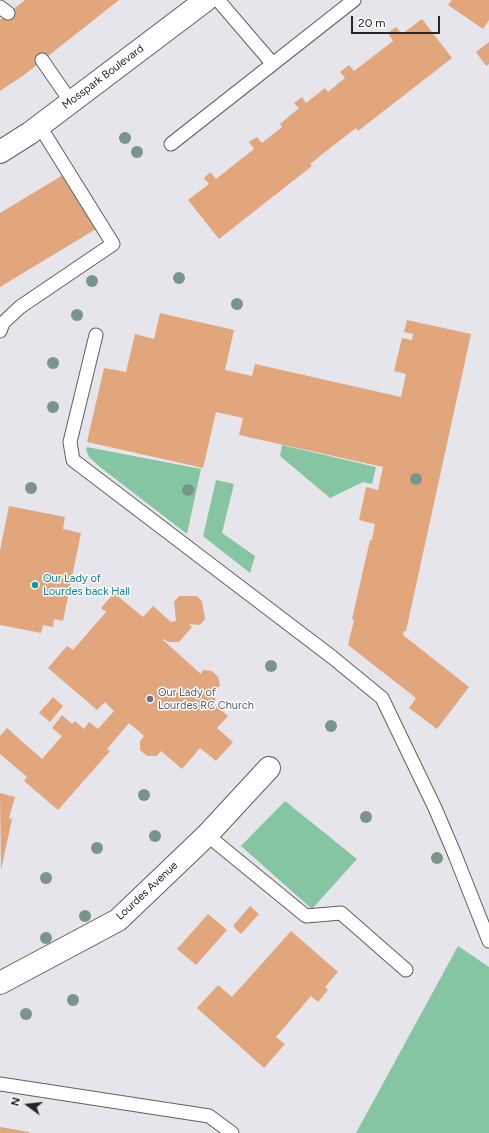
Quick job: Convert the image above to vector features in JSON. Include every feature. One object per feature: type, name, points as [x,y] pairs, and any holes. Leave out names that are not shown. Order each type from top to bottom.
[{"type":"street","name":"Mosspark Boulevard","points":[[0,152],[39,126],[206,0]]},
{"type":"street","name":"Lourdes Avenue","points":[[0,982],[118,920],[208,835],[269,768]]},
{"type":"lane","points":[[218,0],[272,63]]},
{"type":"lane","points":[[171,144],[354,0]]},
{"type":"lane","points":[[42,60],[71,102]]},
{"type":"lane","points":[[0,332],[3,323],[20,307],[112,244],[39,126]]},
{"type":"lane","points":[[96,335],[70,442],[73,460],[332,657],[382,698],[449,841],[489,941]]},
{"type":"lane","points":[[208,835],[306,916],[341,913],[406,970]]},
{"type":"lane","points":[[0,1084],[210,1116],[232,1133]]},
{"type":"green space","points":[[282,445],[376,467],[372,484],[363,482],[330,498],[280,456]]},
{"type":"green space","points":[[87,447],[201,469],[187,534],[100,467],[89,457],[86,450]]},
{"type":"green space","points":[[216,480],[234,484],[222,533],[255,556],[250,573],[203,536]]},
{"type":"green space","points":[[285,801],[357,859],[312,909],[241,846]]},
{"type":"green space","points":[[458,946],[489,967],[489,1133],[356,1133]]},
{"type":"building","points":[[25,0],[119,0],[24,75],[0,91],[0,20]]},
{"type":"building","points":[[452,0],[489,0],[489,20],[483,29],[448,5]]},
{"type":"building","points":[[422,19],[452,58],[358,131],[356,128],[334,145],[310,164],[312,166],[219,239],[188,200],[209,184],[204,178],[210,172],[216,179],[254,149],[249,142],[257,137],[262,143],[282,127],[280,124],[299,108],[294,103],[302,97],[306,103],[325,88],[328,92],[345,78],[340,72],[349,65],[354,71],[393,41],[388,33],[396,27],[402,34]]},
{"type":"building","points":[[489,42],[489,64],[486,66],[476,52]]},
{"type":"building","points":[[63,175],[96,229],[0,287],[0,213]]},
{"type":"building","points":[[160,313],[234,330],[225,370],[252,376],[255,364],[401,397],[406,374],[394,371],[402,338],[412,340],[413,334],[404,332],[407,320],[471,334],[406,631],[404,631],[403,635],[469,687],[437,729],[409,708],[416,698],[348,645],[354,620],[352,619],[375,524],[359,520],[366,487],[378,490],[383,467],[239,435],[243,418],[216,412],[203,468],[87,442],[104,368],[126,372],[135,334],[154,339]]},
{"type":"building","name":"Our Lady of Lourdes back Hall","points":[[9,506],[65,517],[63,529],[81,533],[63,621],[54,619],[53,627],[43,625],[41,633],[0,625],[0,550]]},
{"type":"building","name":"Our Lady of Lourdes RC Church","points":[[114,593],[143,617],[153,606],[171,622],[176,621],[174,602],[179,596],[197,596],[202,601],[205,619],[200,625],[189,624],[192,627],[179,642],[168,642],[164,639],[163,640],[201,674],[203,670],[212,671],[218,677],[220,685],[212,693],[215,696],[216,706],[228,716],[217,728],[233,742],[216,761],[200,748],[182,769],[161,751],[157,756],[147,756],[140,750],[140,741],[144,736],[129,723],[107,749],[110,751],[58,810],[24,781],[27,777],[0,754],[0,736],[7,728],[42,759],[62,736],[52,728],[62,715],[72,724],[75,721],[84,729],[89,722],[98,729],[114,711],[105,702],[97,710],[48,668],[67,646],[73,650],[106,612],[101,608]]},
{"type":"building","points":[[53,697],[63,706],[50,722],[39,713]]},
{"type":"building","points":[[0,793],[15,797],[9,818],[12,819],[1,870]]},
{"type":"building","points":[[250,906],[259,914],[241,934],[233,926]]},
{"type":"building","points":[[208,914],[227,930],[196,965],[177,949]]},
{"type":"building","points":[[291,931],[338,972],[325,987],[328,990],[318,1002],[311,996],[276,1037],[285,1044],[264,1068],[197,1008],[218,985],[232,997]]},
{"type":"building","points":[[0,1127],[29,1132],[29,1133],[0,1133]]},
{"type":"place","name":"Our Lady of Lourdes back Hall","points":[[35,585]]},
{"type":"place","name":"Our Lady of Lourdes RC Church","points":[[150,699]]}]
